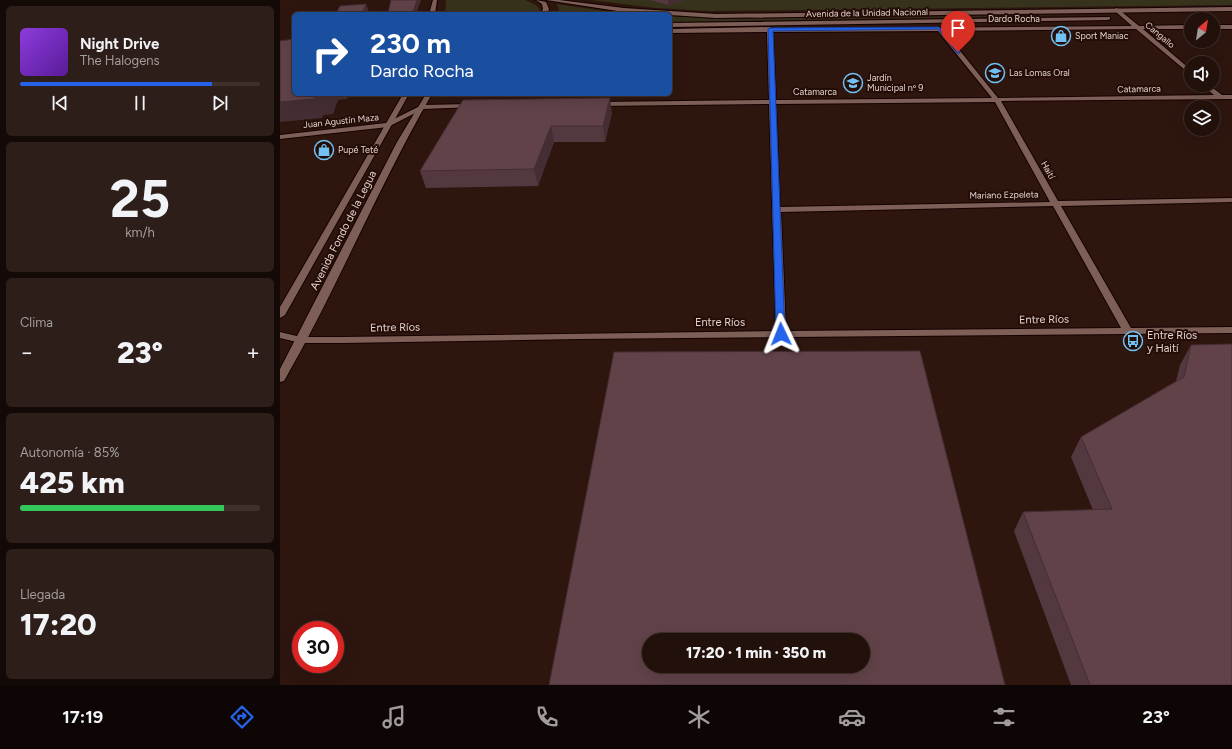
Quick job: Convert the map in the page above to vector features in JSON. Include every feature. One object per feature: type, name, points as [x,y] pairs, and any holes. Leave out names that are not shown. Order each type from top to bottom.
[{"type":"street","points":[[432,12],[435,0]]},
{"type":"street","points":[[538,0],[544,3],[546,9],[545,12]]},
{"type":"street","name":"Avenida de la Unidad Nacional","points":[[548,0],[624,10],[655,12]]},
{"type":"street","name":"Avenida de la Unidad Nacional","points":[[672,13],[716,16],[1232,9]]},
{"type":"street","name":"Cangallo","points":[[1116,10],[1184,67]]},
{"type":"street","points":[[1118,17],[1132,17]]},
{"type":"street","name":"Avenida de la Unidad Nacional","points":[[672,25],[1112,18]]},
{"type":"street","name":"Dardo Rocha","points":[[672,31],[770,29],[1184,27]]},
{"type":"street","points":[[1220,27],[1232,27]]},
{"type":"street","name":"Haití","points":[[939,28],[997,100],[1127,330]]},
{"type":"street","points":[[770,29],[781,334]]},
{"type":"street","points":[[1214,92],[1220,97]]},
{"type":"street","name":"Avenida Fondo de la Legua","points":[[280,315],[405,96]]},
{"type":"street","name":"Avenida Fondo de la Legua","points":[[280,378],[301,340],[401,142],[428,96]]},
{"type":"street","name":"Catamarca","points":[[593,104],[1232,97]]},
{"type":"street","points":[[422,107],[484,106]]},
{"type":"street","name":"Juan Agustín Maza","points":[[280,137],[388,125],[422,107]]},
{"type":"street","name":"Mariano Ezpeleta","points":[[776,210],[1232,200]]},
{"type":"street","name":"Entre Ríos","points":[[280,335],[301,340],[1232,330]]},
{"type":"shaded area","points":[[446,0],[525,0],[536,5],[540,10],[540,12],[445,12]]},
{"type":"shaded area","points":[[591,0],[1232,0],[1232,5],[710,11],[655,8]]},
{"type":"shaded area","points":[[556,4],[612,12],[558,12],[559,8]]},
{"type":"shaded area","points":[[1088,15],[672,22],[672,16],[719,19]]},
{"type":"building","points":[[391,0],[417,0],[413,12],[388,12]]},
{"type":"building","points":[[366,4],[363,12],[337,12],[340,6]]},
{"type":"building","points":[[292,39],[292,96],[315,96],[314,99],[280,102],[280,41]]},
{"type":"building","points":[[610,98],[603,126],[551,126],[534,169],[420,171],[463,100]]},
{"type":"building","points":[[1232,344],[1232,685],[1090,685],[1023,512],[1112,509],[1081,437],[1184,377],[1191,345]]},
{"type":"building","points":[[920,351],[1005,685],[549,685],[614,352]]},
{"type":"place","name":"Sport Maniac","points":[[1061,36]]},
{"type":"place","name":"Las Lomas Oral","points":[[995,73]]},
{"type":"place","name":"Jardín Municipal nº 9","points":[[853,83]]},
{"type":"place","name":"Pupé Teté","points":[[324,150]]},
{"type":"place","name":"Entre Ríos y Haití","points":[[1133,341]]},
{"type":"route","points":[[781,334],[770,29],[939,28],[958,52]]}]
